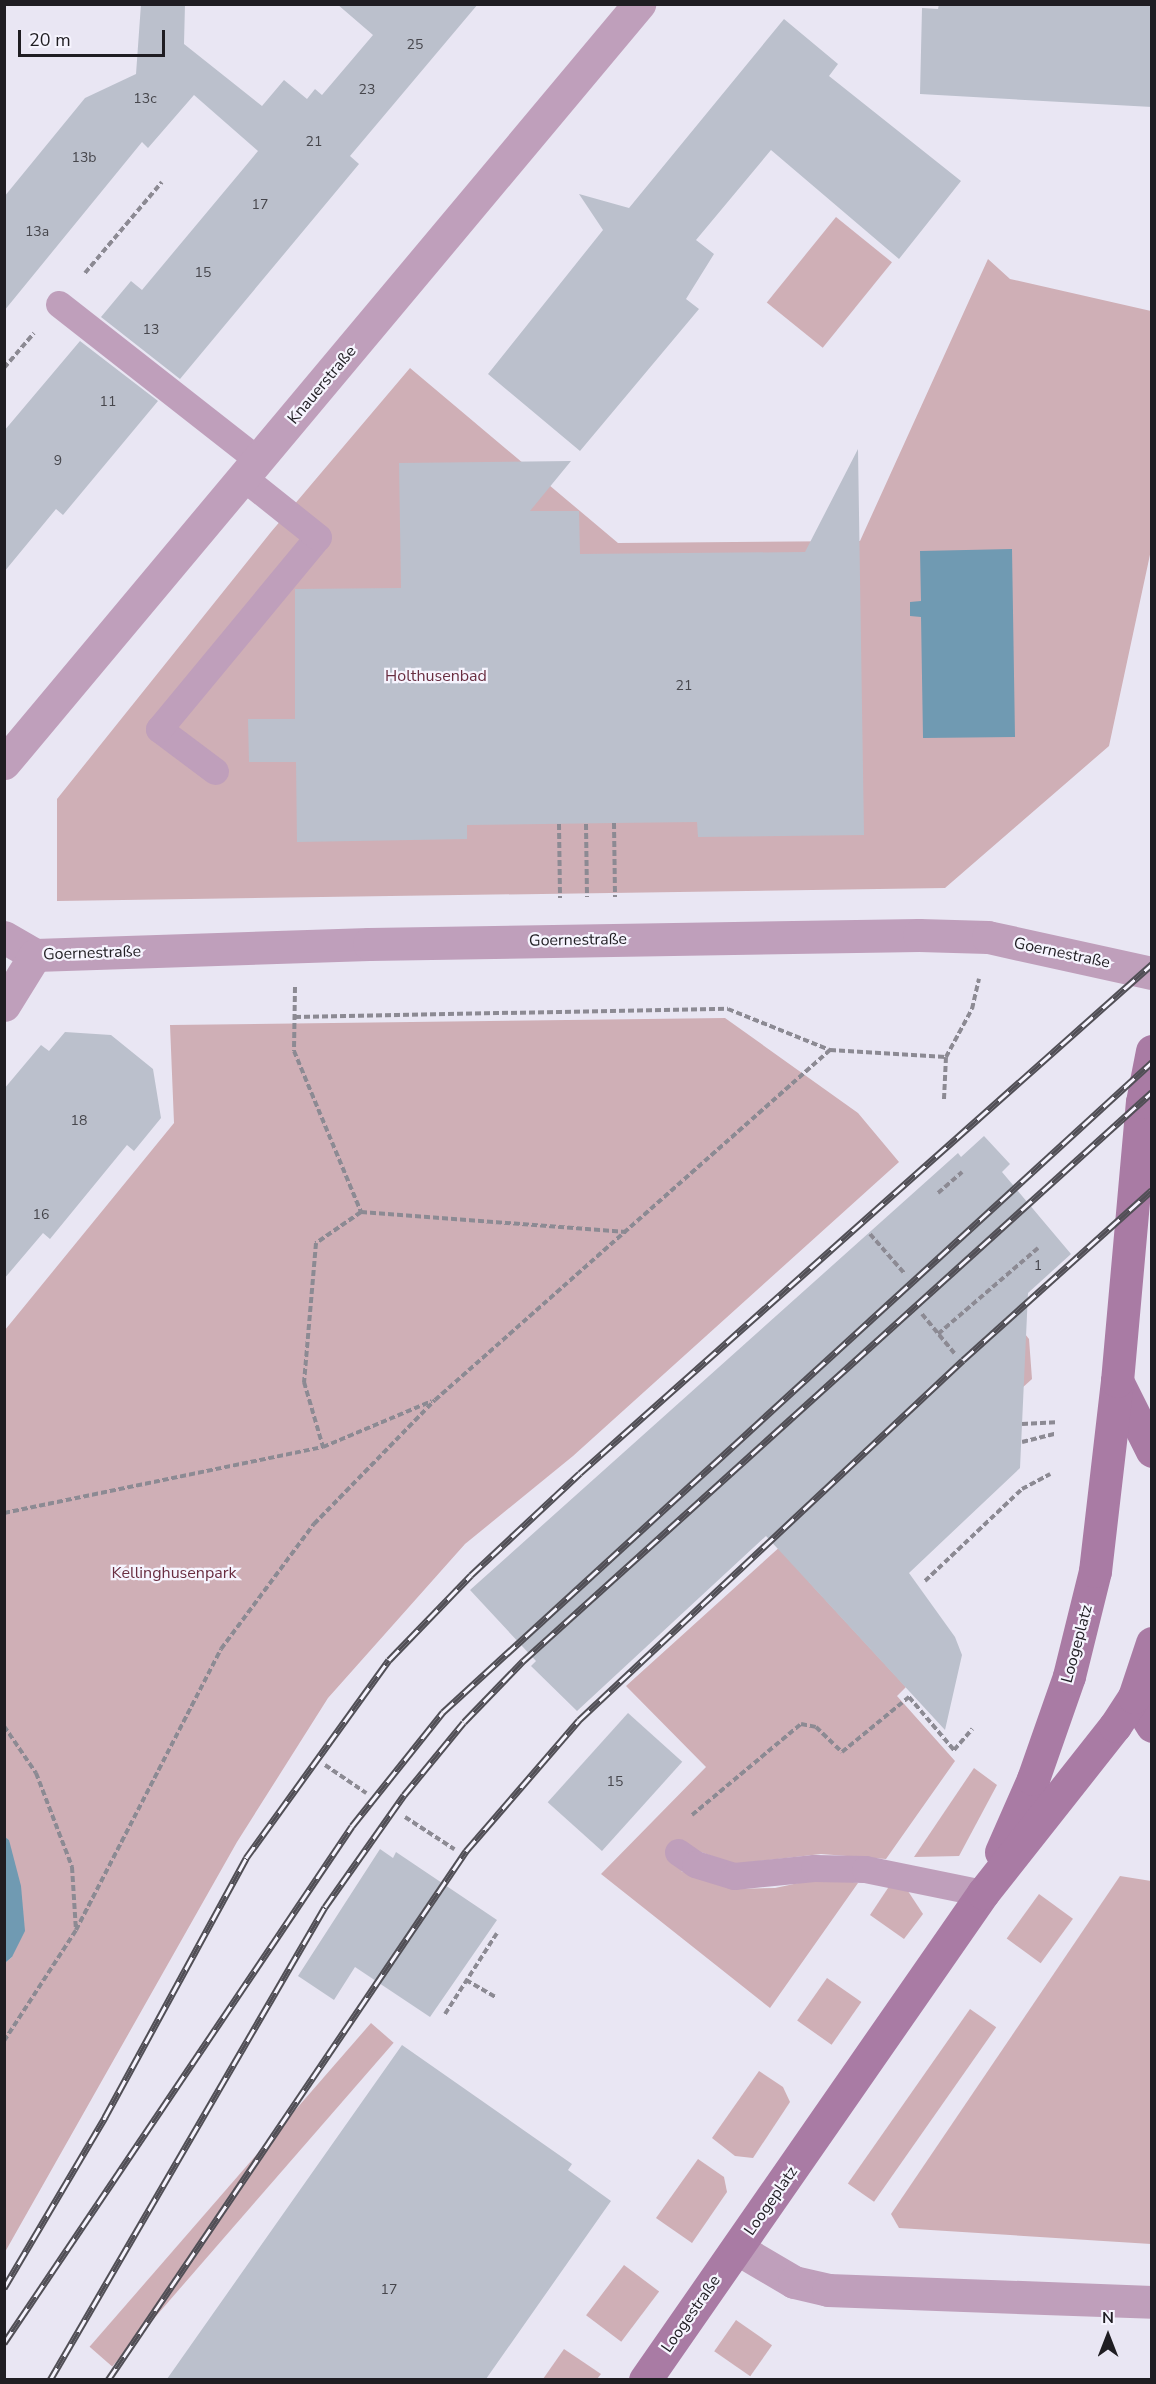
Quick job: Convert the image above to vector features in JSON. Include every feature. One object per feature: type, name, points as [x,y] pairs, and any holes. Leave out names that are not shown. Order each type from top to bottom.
[{"type":"street","name":"Knauerstraße","points":[[4,763],[252,470],[639,4]]},
{"type":"street","name":"Goernestraße","points":[[4,937],[35,955],[295,946],[930,935],[988,937],[1152,973]]},
{"type":"street","points":[[4,1005],[35,955]]},
{"type":"street","name":"Loogeplatz","points":[[983,1893],[1053,1724],[1077,1652],[1095,1571],[1152,1051]]},
{"type":"street","points":[[1117,1381],[1152,1451]]},
{"type":"street","name":"Loogeplatz","points":[[1152,1643],[1134,1697],[983,1893],[738,2249],[794,2282],[828,2290],[1152,2302]]},
{"type":"street","points":[[1134,1697],[1152,1726]]},
{"type":"street","points":[[1053,1724],[1053,1745],[1062,1756],[1077,1760],[1096,1749]]},
{"type":"street","name":"Loogestraße","points":[[645,2379],[738,2249]]},
{"type":"lane","points":[[59,304],[252,470],[318,537],[159,729],[215,771]]},
{"type":"lane","points":[[678,1852],[695,1864],[734,1876],[814,1868],[865,1869],[983,1893]]},
{"type":"path","points":[[614,823],[615,886]]},
{"type":"path","points":[[559,824],[560,887]]},
{"type":"path","points":[[586,824],[587,886]]},
{"type":"path","points":[[295,946],[294,1051],[361,1212]]},
{"type":"path","points":[[944,1099],[946,1057],[972,1009],[979,977]]},
{"type":"path","points":[[295,1017],[728,1009],[830,1050],[946,1057]]},
{"type":"path","points":[[4,2041],[76,1930],[221,1649],[314,1524],[435,1400],[830,1050]]},
{"type":"path","points":[[938,1193],[962,1172]]},
{"type":"path","points":[[323,1447],[304,1382],[316,1243],[361,1212],[626,1232]]},
{"type":"path","points":[[870,1234],[904,1273]]},
{"type":"path","points":[[938,1334],[1038,1248],[1010,1270]]},
{"type":"path","points":[[922,1314],[955,1354]]},
{"type":"path","points":[[4,1512],[323,1447],[435,1400]]},
{"type":"path","points":[[1022,1424],[1056,1422]]},
{"type":"path","points":[[1022,1443],[1055,1434]]},
{"type":"path","points":[[925,1581],[1022,1489],[1050,1474]]},
{"type":"path","points":[[678,1852],[673,1837],[676,1830],[718,1790],[801,1724],[816,1726],[842,1752],[909,1697],[954,1750],[972,1729]]},
{"type":"path","points":[[4,1726],[36,1773],[72,1867],[76,1930]]},
{"type":"path","points":[[325,1765],[366,1793]]},
{"type":"path","points":[[405,1817],[454,1849]]},
{"type":"path","points":[[445,2014],[497,1933]]},
{"type":"path","points":[[466,1980],[495,1997]]},
{"type":"green space","points":[[836,217],[892,262],[823,348],[767,302]]},
{"type":"green space","name":"Holthusenbad","points":[[988,259],[1010,279],[1151,311],[1151,550],[1109,746],[945,888],[57,901],[57,799],[271,532],[410,368],[618,543],[860,541]]},
{"type":"green space","name":"Kellinghusenpark","points":[[725,1018],[858,1113],[899,1162],[573,1456],[465,1544],[328,1698],[237,1842],[5,2252],[5,1963],[12,1957],[9,1840],[4,1837],[5,1330],[174,1123],[170,1025]]},
{"type":"green space","points":[[1021,1329],[1029,1339],[1032,1379],[809,1582],[906,1687],[897,1696],[955,1761],[886,1859],[821,1854],[733,1864],[701,1852],[681,1871],[735,1889],[775,1888],[827,1877],[858,1883],[770,2008],[601,1874],[706,1767],[626,1686]]},
{"type":"green space","points":[[974,1768],[997,1785],[959,1856],[914,1857]]},
{"type":"green space","points":[[1120,1876],[1151,1881],[1151,2244],[899,2228],[891,2214]]},
{"type":"green space","points":[[890,1885],[904,1885],[923,1914],[904,1939],[870,1915]]},
{"type":"green space","points":[[1039,1894],[1073,1919],[1041,1963],[1007,1938]]},
{"type":"green space","points":[[827,1978],[861,2002],[832,2045],[797,2021]]},
{"type":"green space","points":[[970,2009],[996,2027],[874,2202],[848,2183]]},
{"type":"green space","points":[[371,2023],[394,2043],[112,2366],[90,2347]]},
{"type":"green space","points":[[759,2071],[783,2087],[790,2102],[753,2158],[735,2156],[712,2138]]},
{"type":"green space","points":[[698,2159],[724,2177],[727,2192],[692,2243],[656,2218]]},
{"type":"green space","points":[[624,2265],[659,2291],[621,2342],[586,2315]]},
{"type":"green space","points":[[736,2320],[772,2345],[750,2376],[714,2351]]},
{"type":"green space","points":[[564,2349],[601,2374],[597,2379],[543,2379]]},
{"type":"water","points":[[1012,549],[1015,737],[923,738],[921,617],[910,616],[910,602],[921,601],[920,551]]},
{"type":"water","points":[[5,1837],[9,1840],[21,1886],[25,1931],[12,1957],[5,1963]]},
{"type":"building","points":[[141,4],[185,4],[184,44],[262,106],[284,80],[307,99],[315,89],[322,95],[373,35],[337,4],[478,4],[350,156],[359,164],[180,379],[101,317],[131,281],[142,290],[258,151],[194,95],[148,148],[142,142],[4,311],[4,197],[85,98],[136,74]]},
{"type":"building","points":[[939,4],[1152,4],[1152,107],[920,94],[922,8],[938,9]]},
{"type":"building","points":[[784,19],[838,64],[829,76],[961,181],[899,259],[771,150],[696,240],[714,254],[686,299],[699,309],[580,451],[488,374],[603,230],[579,194],[629,208]]},
{"type":"building","points":[[80,341],[158,401],[63,515],[56,509],[4,572],[4,431]]},
{"type":"building","points":[[858,449],[864,835],[698,837],[697,822],[614,823],[467,825],[467,839],[297,842],[296,762],[249,762],[248,719],[295,719],[295,589],[401,588],[399,463],[571,461],[530,511],[579,511],[580,554],[805,552]]},
{"type":"building","points":[[65,1032],[111,1035],[153,1069],[161,1118],[134,1151],[127,1145],[50,1239],[43,1233],[4,1279],[4,1089],[41,1045],[49,1051]]},
{"type":"building","points":[[984,1136],[1010,1164],[1002,1172],[1071,1254],[1028,1293],[1020,1468],[909,1573],[955,1637],[962,1655],[945,1730],[766,1536],[577,1711],[531,1666],[536,1661],[470,1590],[958,1153],[961,1157]]},
{"type":"building","points":[[628,1713],[682,1762],[602,1851],[548,1802]]},
{"type":"building","points":[[380,1849],[393,1858],[396,1852],[497,1920],[430,2017],[355,1967],[334,2000],[298,1976]]},
{"type":"building","points":[[402,2045],[572,2164],[568,2170],[611,2201],[486,2379],[167,2379]]},
{"type":"railway","points":[[4,2288],[105,2117],[246,1858],[389,1660],[471,1575],[580,1473],[1152,964]]},
{"type":"railway","points":[[4,2343],[352,1826],[443,1712],[1152,1062]]},
{"type":"railway","points":[[50,2380],[325,1907],[404,1795],[464,1722],[523,1661],[1152,1092]]},
{"type":"railway","points":[[108,2380],[466,1851],[579,1720],[963,1360],[1152,1190]]}]
